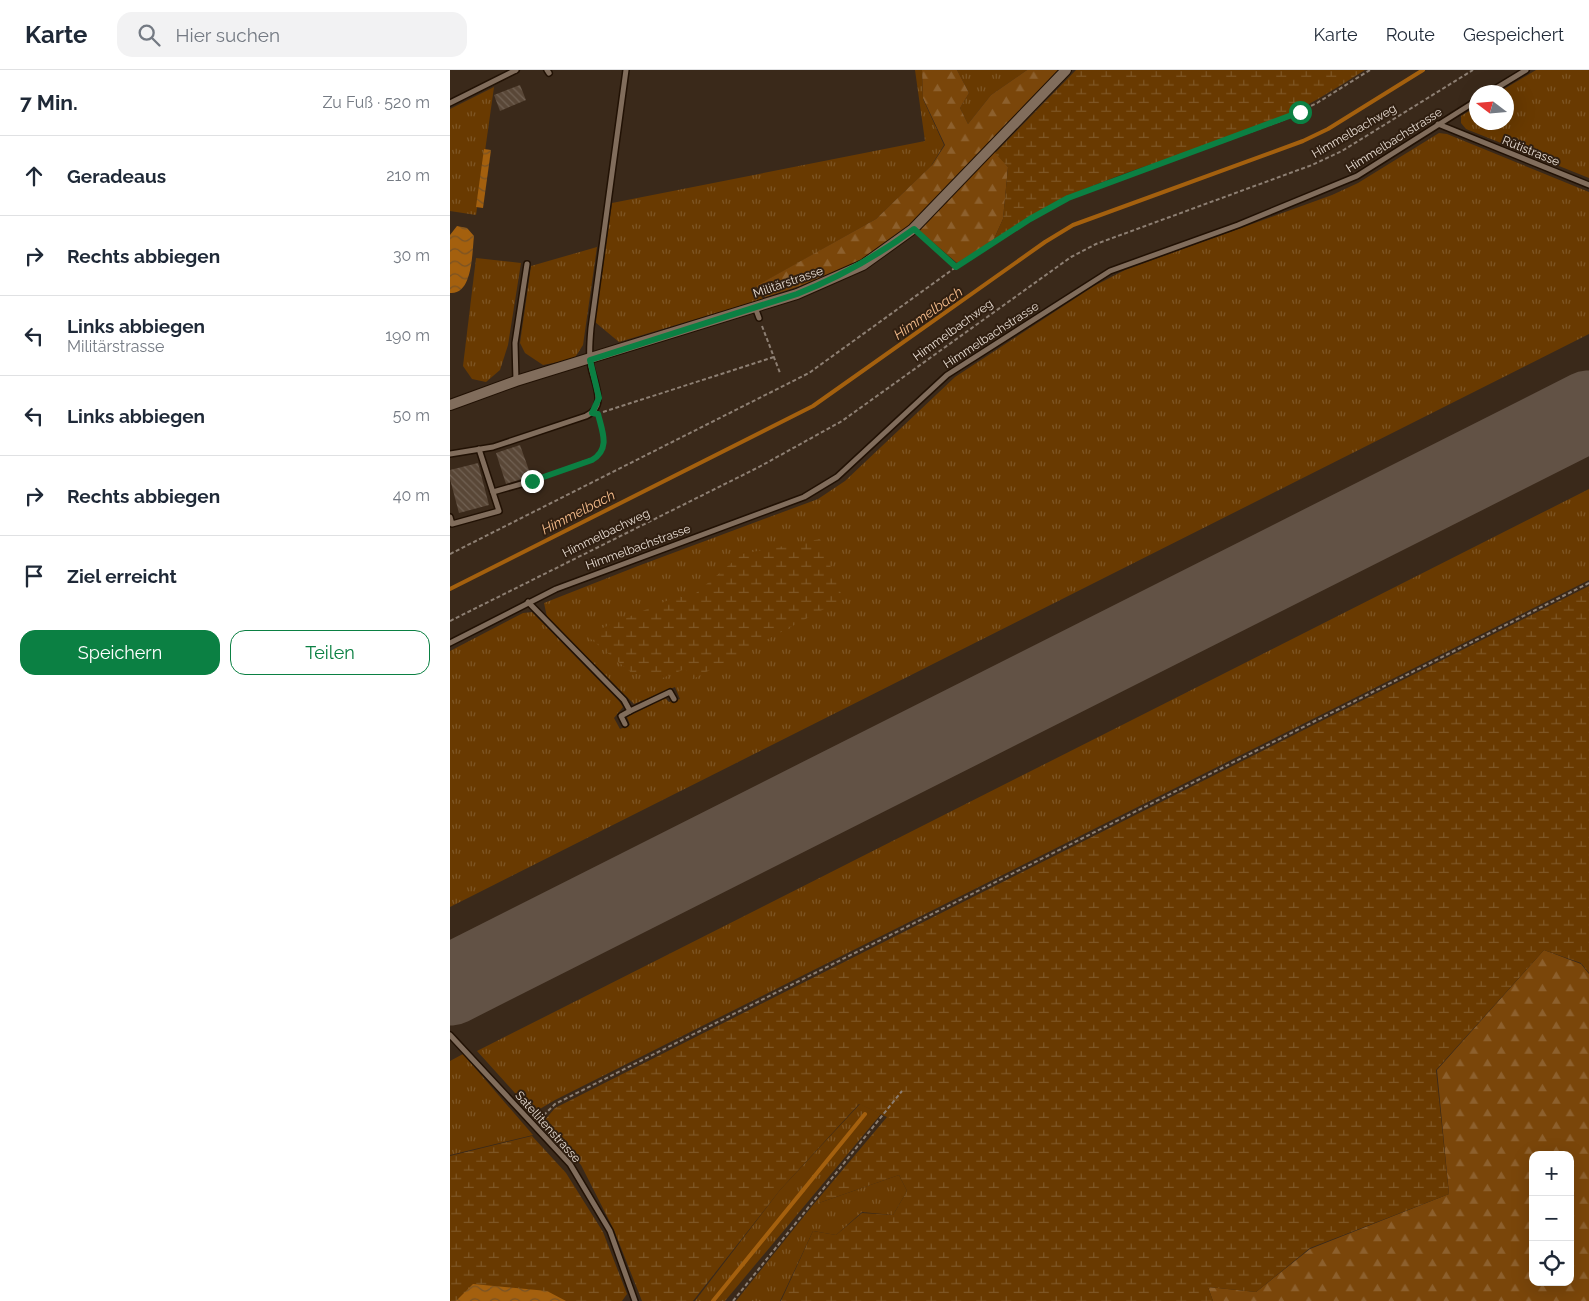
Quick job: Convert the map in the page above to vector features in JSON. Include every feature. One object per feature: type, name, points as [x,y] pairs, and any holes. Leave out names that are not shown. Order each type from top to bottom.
[{"type":"street","name":"Militärstrasse","points":[[450,405],[516,381],[590,360],[830,282],[863,265],[914,229],[1066,70]]},
{"type":"lane","points":[[450,104],[516,70]]},
{"type":"lane","points":[[450,454],[493,446],[592,413],[599,398],[590,360],[591,328],[626,70]]},
{"type":"lane","points":[[1501,85],[1526,70]]},
{"type":"lane","name":"Himmelbachstrasse","points":[[450,643],[528,602],[618,564],[804,497],[837,477],[947,375],[1110,270],[1238,225],[1357,176],[1469,105]]},
{"type":"lane","name":"Rütistrasse","points":[[1438,124],[1589,184]]},
{"type":"lane","points":[[516,381],[515,343],[527,264]]},
{"type":"lane","points":[[755,307],[760,318]]},
{"type":"lane","points":[[450,517],[452,524],[498,511],[479,449]]},
{"type":"lane","points":[[493,492],[532,481]]},
{"type":"lane","points":[[528,602],[624,700],[630,711]]},
{"type":"lane","points":[[625,724],[621,716],[630,711],[670,692],[674,699]]},
{"type":"lane","name":"Satellitenstrasse","points":[[450,1035],[570,1164],[610,1232],[635,1301]]},
{"type":"path","points":[[450,554],[809,373],[956,267],[1030,219],[1068,198],[1283,120],[1317,103],[1370,70]]},
{"type":"path","name":"Himmelbachweg","points":[[450,621],[759,467],[842,420],[1071,257],[1096,244],[1312,165],[1342,151],[1473,70]]},
{"type":"path","points":[[914,229],[956,267]]},
{"type":"path","points":[[760,318],[780,373]]},
{"type":"path","points":[[532,481],[599,456],[605,445],[598,414],[774,357]]},
{"type":"path","points":[[534,1125],[555,1104],[1589,583]]},
{"type":"path","points":[[733,1301],[902,1091]]},
{"type":"green space","points":[[915,70],[922,70],[923,99],[944,145],[931,166],[876,219],[755,287],[763,299],[619,342],[595,322],[612,203],[925,141]]},
{"type":"green space","points":[[922,70],[957,70],[969,93],[960,108],[968,124],[991,95],[1027,70],[1059,70],[988,143],[1008,167],[1003,219],[993,241],[957,263],[921,232],[913,229],[861,261],[804,285],[765,297],[756,286],[876,219],[932,165],[945,145],[923,98]]},
{"type":"green space","points":[[957,70],[1027,70],[991,95],[968,124],[960,108],[969,93]]},
{"type":"green space","points":[[1076,70],[1365,70],[1284,117],[1092,186],[1024,220],[993,241],[1003,219],[1008,167],[995,153]]},
{"type":"green space","points":[[1536,70],[1589,70],[1589,178],[1466,129],[1461,123],[1461,116],[1469,111],[1469,130],[1514,130],[1514,85],[1511,85]]},
{"type":"green space","points":[[494,87],[476,215],[450,211],[450,109]]},
{"type":"green space","points":[[1439,133],[1447,134],[1589,192],[1589,334],[450,907],[450,651],[523,613],[532,612],[619,701],[623,707],[614,718],[620,729],[630,725],[627,717],[665,698],[669,702],[680,699],[675,687],[634,704],[547,617],[544,603],[818,499],[845,481],[955,377],[1094,286],[1125,270],[1332,195],[1358,183]]},
{"type":"green space","points":[[597,247],[583,345],[574,359],[543,365],[525,353],[520,343],[531,266]]},
{"type":"green space","points":[[476,258],[521,263],[508,345],[500,370],[486,382],[472,379],[463,366]]},
{"type":"green space","points":[[1589,489],[1589,580],[555,1100],[533,1113],[477,1051]]},
{"type":"green space","points":[[820,539],[843,599],[693,679],[685,669],[655,681],[646,673],[633,674],[586,635],[678,596],[689,599],[742,554]]},
{"type":"green space","points":[[1589,586],[1589,973],[1581,963],[1544,950],[1436,1070],[1449,1194],[1310,1248],[1256,1292],[1208,1287],[1213,1301],[781,1301],[813,1231],[836,1235],[862,1213],[893,1215],[907,1191],[899,1175],[813,1205],[887,1117],[859,1104],[780,1190],[693,1301],[642,1301],[614,1230],[581,1165],[543,1122],[555,1108]]},
{"type":"green space","points":[[1544,950],[1581,964],[1589,974],[1589,1301],[1213,1301],[1208,1287],[1256,1292],[1310,1249],[1449,1194],[1437,1070]]},
{"type":"green space","points":[[463,1054],[533,1135],[450,1155],[450,1061]]},
{"type":"green space","points":[[860,1104],[881,1114],[725,1301],[695,1301],[780,1190]]},
{"type":"green space","points":[[532,1136],[566,1173],[603,1232],[627,1294],[622,1301],[450,1301],[450,1156]]},
{"type":"green space","points":[[899,1175],[907,1191],[893,1215],[862,1212],[836,1235],[813,1231],[780,1301],[736,1301],[813,1205]]},
{"type":"water","points":[[484,149],[491,150],[483,208],[476,207]]},
{"type":"water","points":[[457,226],[467,228],[474,236],[473,252],[467,280],[458,292],[450,293],[450,235]]},
{"type":"water","points":[[473,1284],[547,1291],[566,1301],[456,1301]]},
{"type":"building","points":[[520,85],[526,100],[500,111],[494,95]]},
{"type":"building","points":[[520,445],[531,476],[506,484],[496,453]]},
{"type":"building","points":[[478,463],[489,505],[459,513],[450,479],[450,470]]},
{"type":"waterway","name":"Himmelbach","points":[[450,589],[813,406],[1045,242],[1073,225],[1303,141],[1328,129],[1423,70]]},
{"type":"waterway","points":[[713,1301],[865,1114]]},
{"type":"runway","points":[[450,985],[1589,411]]},
{"type":"route","points":[[532,481],[592,460],[599,456],[604,449],[605,445],[598,414],[592,413],[598,405],[599,398],[590,360],[830,282],[863,265],[914,229],[956,267],[1030,219],[1068,198],[1283,120],[1300,112]]}]
